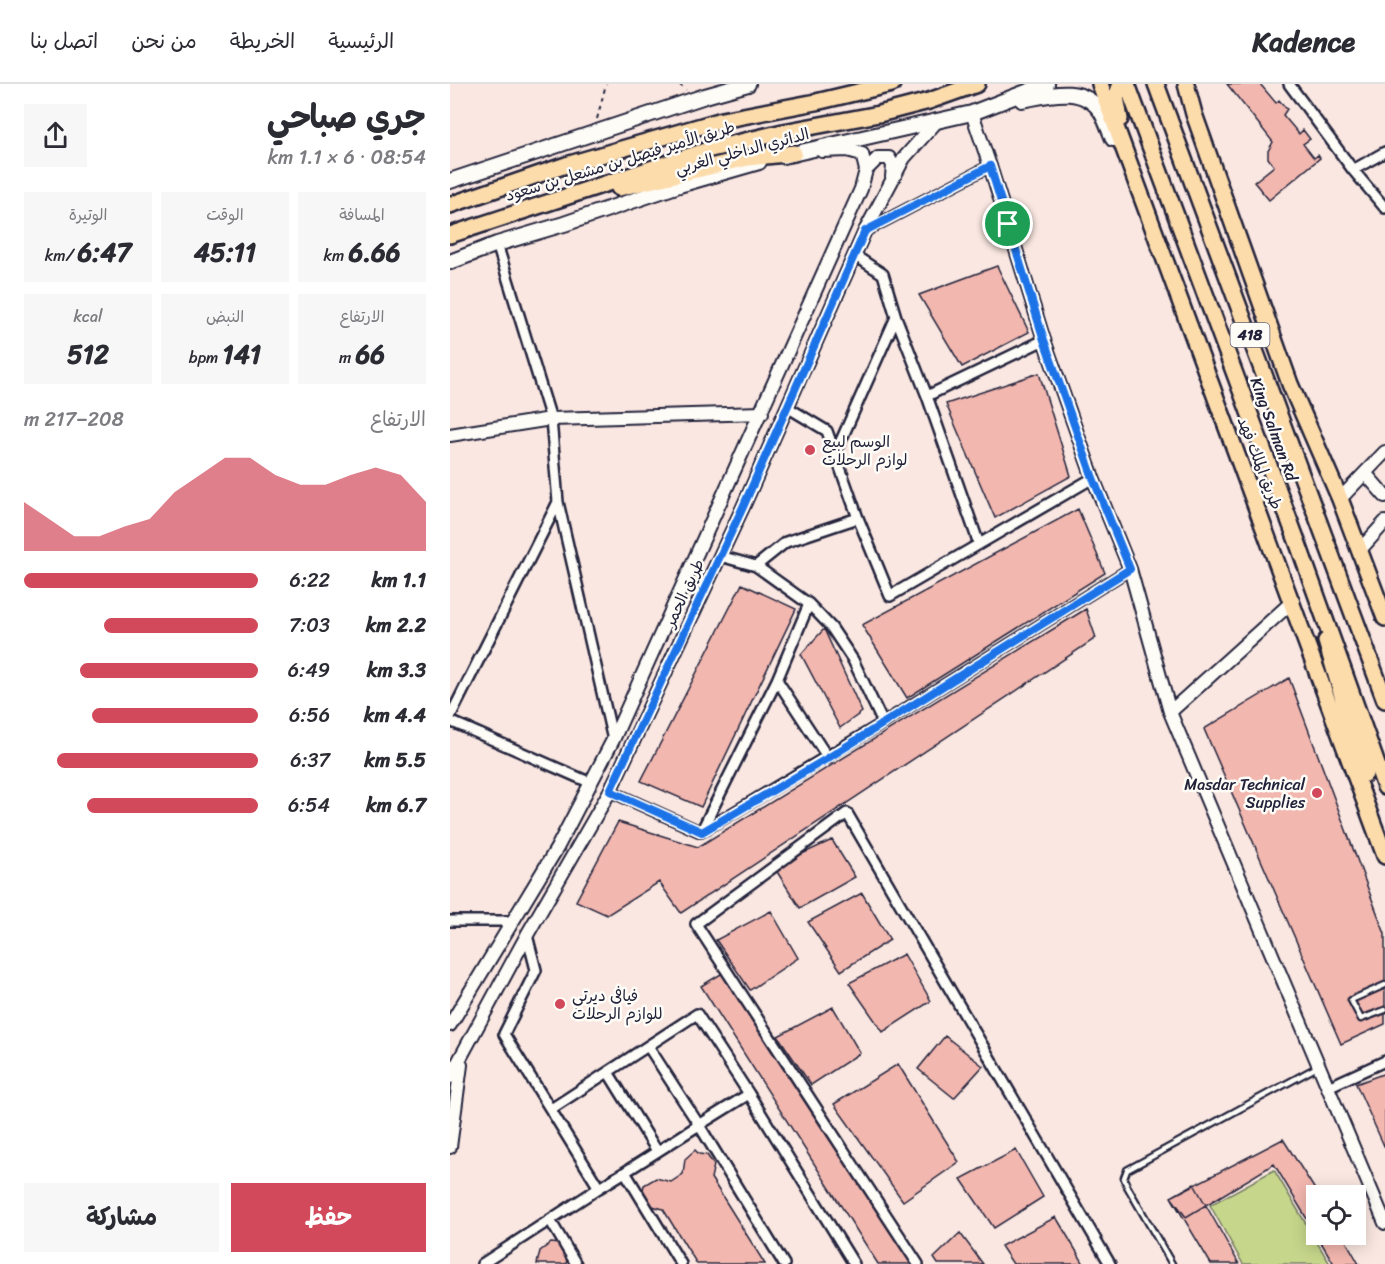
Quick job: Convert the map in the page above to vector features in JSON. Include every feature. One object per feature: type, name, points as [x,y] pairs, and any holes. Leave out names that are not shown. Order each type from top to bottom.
[{"type":"main road","points":[[450,181],[705,96],[748,84]]},
{"type":"main road","name":"طريق الأمير فيصل بن مشعل بن سعود","points":[[450,205],[566,165],[722,120],[816,102],[892,84]]},
{"type":"main road","name":"طريق الأمير فيصل بن مشعل بن سعود","points":[[450,235],[711,149],[783,132],[879,114],[929,101],[977,84]]},
{"type":"main road","name":"الدائري الداخلي الغربي","points":[[450,262],[497,244],[679,185],[794,153],[978,110],[1047,84]]},
{"type":"main road","name":"طريق الملك فهد","points":[[1100,84],[1385,856]]},
{"type":"main road","points":[[1121,84],[1116,97],[1121,126],[1146,213]]},
{"type":"main road","name":"King Salman Rd","points":[[1127,84],[1297,541],[1385,787]]},
{"type":"main road","name":"King Salman Rd","points":[[1156,84],[1385,700]]},
{"type":"main road","points":[[1179,84],[1194,114]]},
{"type":"main road","points":[[1186,84],[1194,114],[1290,384],[1340,499],[1385,618]]},
{"type":"main road","points":[[978,110],[1069,92],[1088,99],[1101,111],[1146,213]]},
{"type":"main road","points":[[502,217],[748,158],[794,153]]},
{"type":"main road","points":[[1297,541],[1385,842]]},
{"type":"main road","points":[[1367,651],[1385,687]]},
{"type":"street","points":[[1289,84],[1353,170],[1385,208]]},
{"type":"street","points":[[978,110],[990,166],[1044,340],[1093,478],[1130,569],[1170,712],[1385,1223]]},
{"type":"street","name":"طريق الحمر","points":[[450,1077],[527,935],[610,791],[720,556],[865,231],[904,158],[938,120]]},
{"type":"street","points":[[794,153],[847,150],[862,154],[866,170]]},
{"type":"street","points":[[1353,170],[1385,152]]},
{"type":"street","points":[[866,170],[878,158],[889,158],[893,165],[892,181]]},
{"type":"street","points":[[865,231],[990,166]]},
{"type":"street","name":"طريق الحمر","points":[[450,1025],[557,848],[613,740],[762,413],[861,189],[866,170]]},
{"type":"street","points":[[497,244],[551,419],[558,502],[613,740]]},
{"type":"street","points":[[854,255],[883,274],[896,317],[927,396],[979,544]]},
{"type":"street","points":[[835,454],[896,317]]},
{"type":"street","points":[[927,396],[1044,340]]},
{"type":"street","points":[[787,407],[827,431],[858,518],[890,596],[1093,478]]},
{"type":"street","points":[[450,435],[551,419],[762,413]]},
{"type":"street","points":[[1340,499],[1385,452]]},
{"type":"street","points":[[1365,473],[1385,496]]},
{"type":"street","points":[[558,502],[450,719],[591,783]]},
{"type":"street","points":[[756,566],[786,542],[858,518]]},
{"type":"street","points":[[1360,550],[1385,522]]},
{"type":"street","points":[[720,556],[756,566],[809,604],[831,627],[853,660],[883,723]]},
{"type":"street","points":[[702,832],[828,758],[1130,569]]},
{"type":"street","points":[[1170,712],[1293,602]]},
{"type":"street","points":[[702,832],[777,680],[809,604]]},
{"type":"street","points":[[777,680],[828,758]]},
{"type":"street","points":[[610,791],[702,832]]},
{"type":"street","points":[[918,1264],[696,924],[847,813],[1110,1264]]},
{"type":"street","points":[[450,921],[512,921]]},
{"type":"street","points":[[527,935],[536,970],[504,1034],[599,1188]]},
{"type":"street","points":[[551,1109],[697,1014],[854,1264]]},
{"type":"street","points":[[648,1046],[784,1264]]},
{"type":"street","points":[[450,1147],[462,1055]]},
{"type":"street","points":[[1328,1087],[1385,1061]]},
{"type":"street","points":[[608,1072],[657,1151]]},
{"type":"street","points":[[482,1264],[749,1094]]},
{"type":"street","points":[[625,1172],[681,1264]]},
{"type":"street","points":[[549,1220],[576,1264]]},
{"type":"lane","points":[[1385,985],[1351,1000],[1361,1019],[1385,1010]]},
{"type":"lane","points":[[1172,1264],[1126,1186],[1124,1178],[1127,1170],[1319,1066]]},
{"type":"path","points":[[594,133],[606,84]]},
{"type":"green space","points":[[1274,1170],[1306,1224],[1306,1245],[1319,1245],[1330,1264],[1243,1264],[1210,1205]]},
{"type":"building","points":[[1227,84],[1260,84],[1276,103],[1279,100],[1287,109],[1283,115],[1299,134],[1303,130],[1310,139],[1303,144],[1314,158],[1318,155],[1320,158],[1269,200],[1254,182],[1274,166],[1268,158],[1268,151],[1273,142]]},
{"type":"building","points":[[997,266],[1029,332],[962,367],[919,295]]},
{"type":"building","points":[[1039,373],[1071,476],[995,518],[946,404]]},
{"type":"building","points":[[1078,509],[1105,573],[907,698],[862,625]]},
{"type":"building","points":[[742,584],[796,609],[701,807],[641,781]]},
{"type":"building","points":[[1086,609],[1096,638],[681,913],[659,882],[607,915],[576,901],[618,822],[698,847]]},
{"type":"building","points":[[824,629],[862,712],[840,728],[801,654]]},
{"type":"building","points":[[1289,678],[1385,934],[1385,1024],[1341,1044],[1204,729]]},
{"type":"building","points":[[832,840],[855,877],[800,908],[774,867]]},
{"type":"building","points":[[862,893],[890,940],[841,971],[808,922]]},
{"type":"building","points":[[771,911],[798,958],[750,990],[716,940]]},
{"type":"building","points":[[904,954],[931,1001],[883,1032],[849,983]]},
{"type":"building","points":[[726,971],[912,1264],[878,1264],[701,986]]},
{"type":"building","points":[[833,1007],[860,1053],[811,1085],[778,1036]]},
{"type":"building","points":[[945,1036],[983,1066],[954,1098],[918,1069]]},
{"type":"building","points":[[898,1064],[959,1162],[903,1201],[834,1104]]},
{"type":"building","points":[[1385,1073],[1385,1148],[1356,1084]]},
{"type":"building","points":[[1283,1139],[1312,1185],[1306,1185],[1306,1217],[1274,1164],[1186,1217],[1171,1197]]},
{"type":"building","points":[[695,1150],[699,1154],[707,1155],[714,1165],[711,1178],[765,1264],[697,1264],[663,1209],[649,1205],[642,1195],[644,1185],[656,1178],[671,1182],[683,1174],[685,1159]]},
{"type":"building","points":[[1016,1150],[1043,1197],[994,1228],[961,1179]]},
{"type":"building","points":[[1194,1184],[1239,1264],[1211,1264],[1171,1197]]},
{"type":"building","points":[[1056,1217],[1084,1264],[1013,1264],[1001,1246]]},
{"type":"building","points":[[960,1233],[983,1264],[938,1264],[934,1258]]},
{"type":"building","points":[[551,1243],[560,1244],[568,1257],[566,1264],[537,1264],[540,1251]]},
{"type":"building","points":[[1323,1245],[1348,1245],[1359,1264],[1334,1264]]},
{"type":"place","name":"الوسم لبيع لوازم الرحلات","points":[[810,450]]},
{"type":"place","name":"Masdar Technical Supplies","points":[[1317,793]]},
{"type":"place","name":"فيافي ديرتي للوازم الرحلات","points":[[560,1004]]},
{"type":"route","points":[[990,166],[1008,224],[1044,340],[1093,478],[1130,569],[828,758],[702,832],[610,791],[743,507],[865,231],[990,166]]}]
